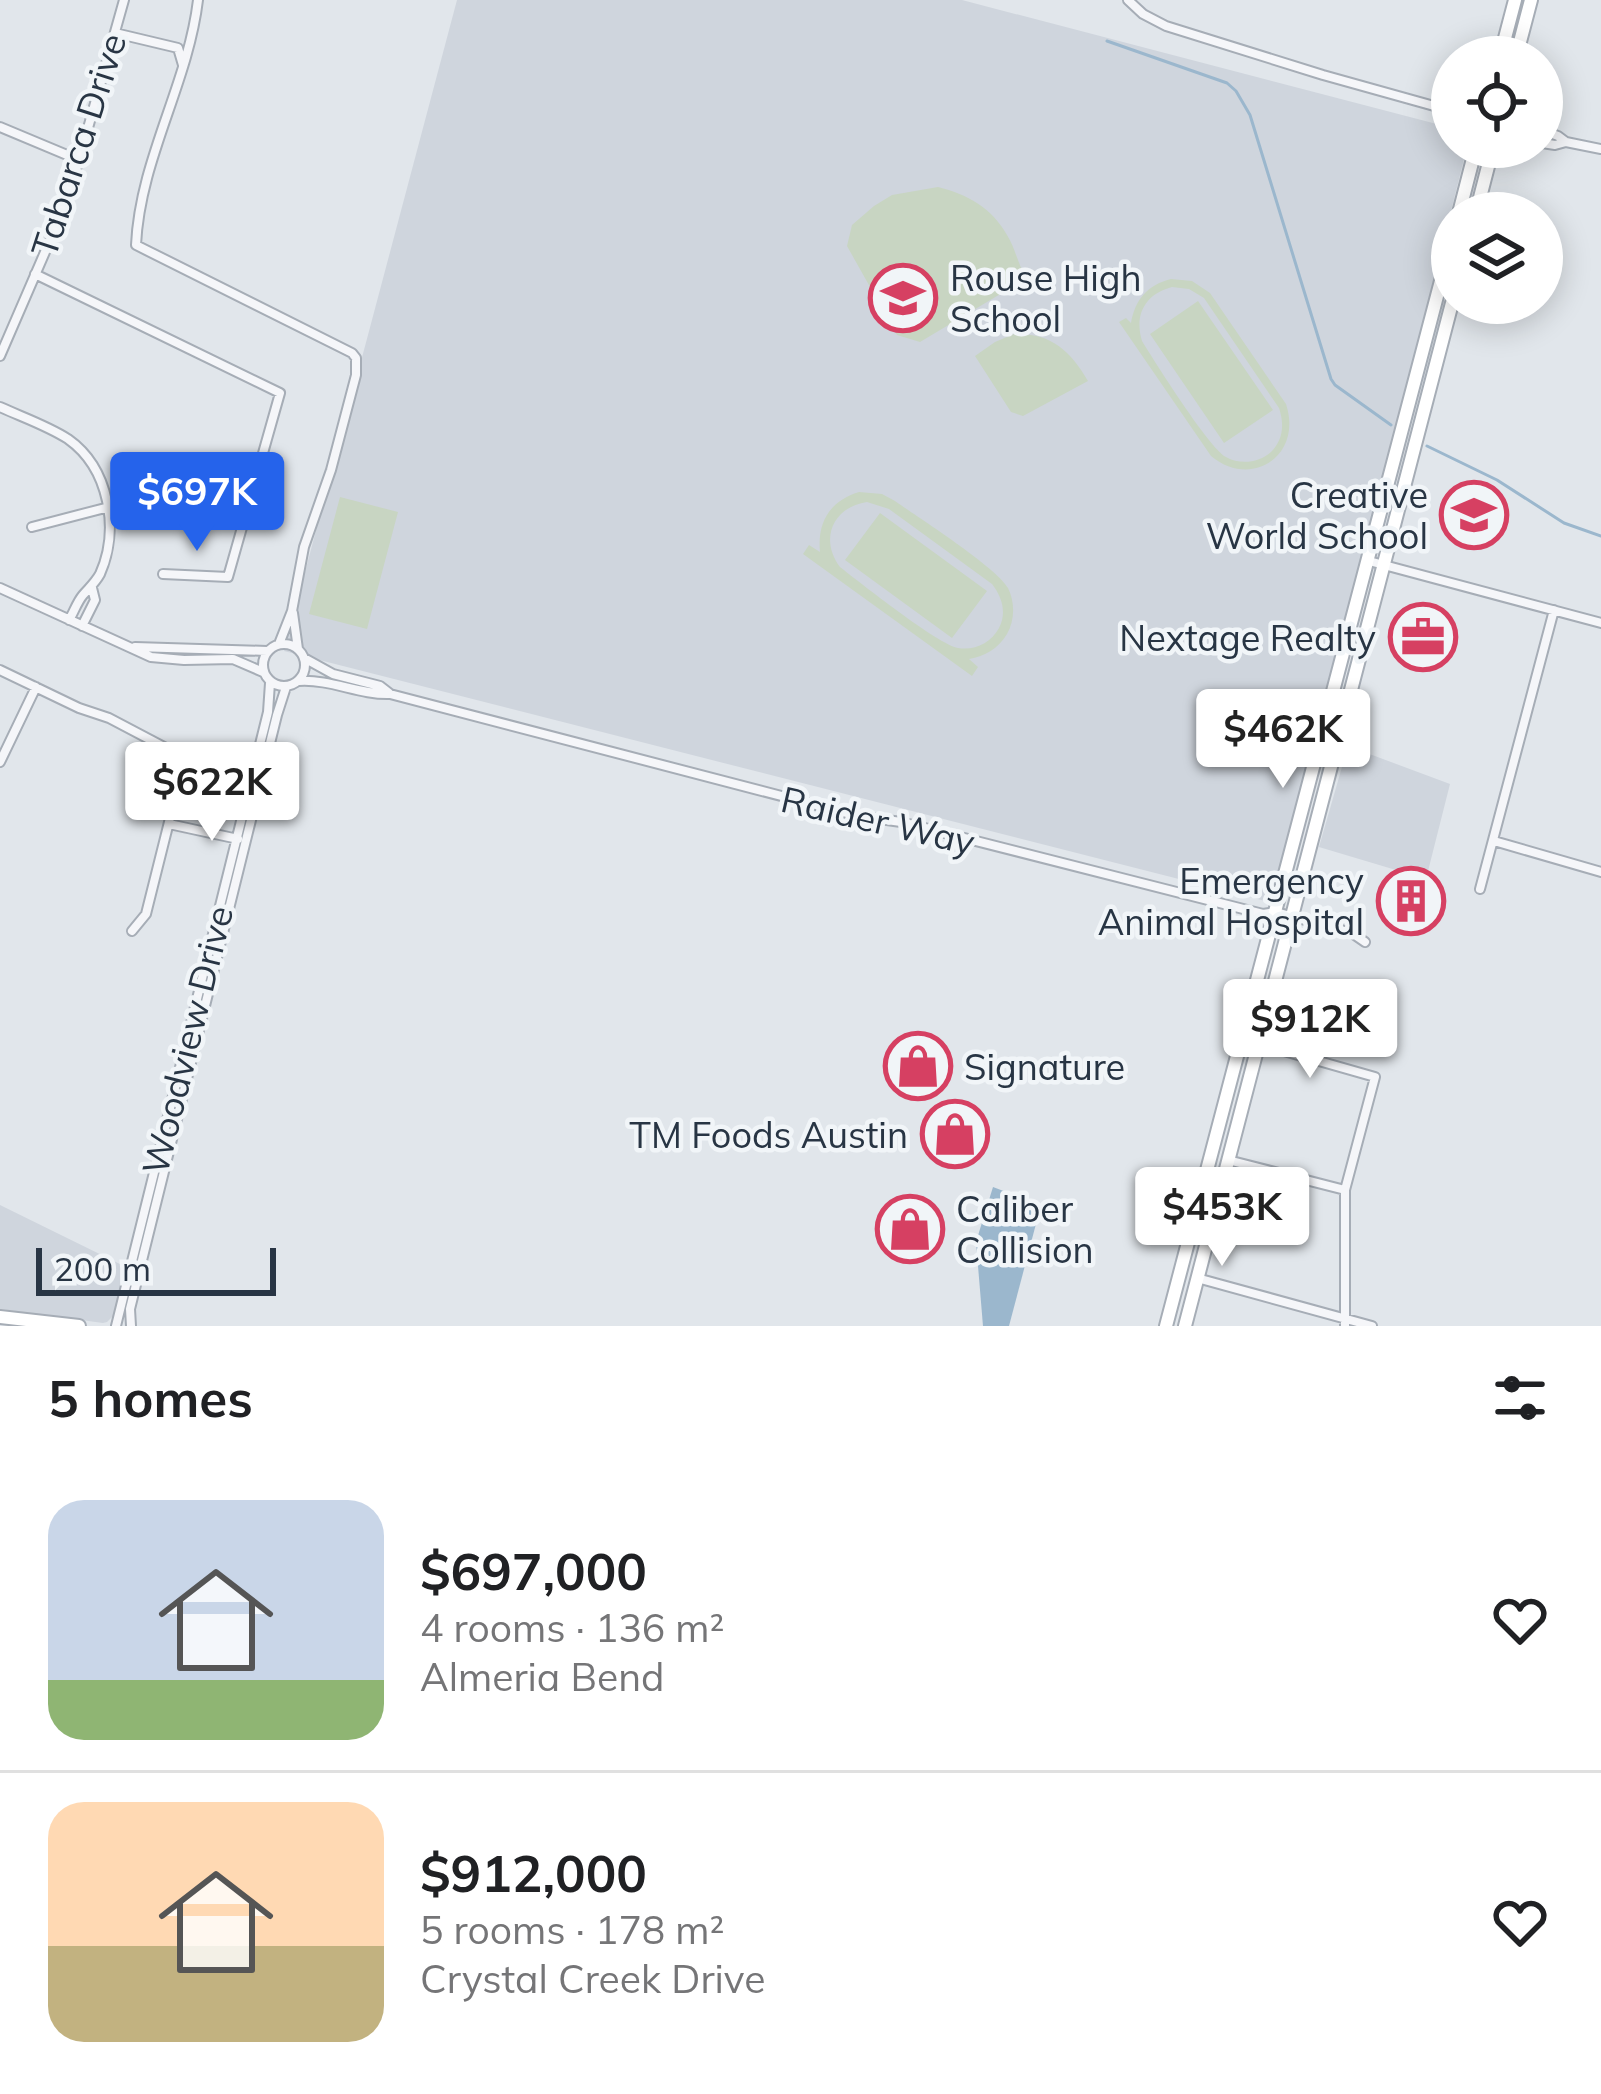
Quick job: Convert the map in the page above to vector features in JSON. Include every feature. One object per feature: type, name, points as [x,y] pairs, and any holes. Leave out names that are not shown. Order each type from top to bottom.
[{"type":"main road","points":[[1505,36],[1514,0]]},
{"type":"main road","points":[[1522,36],[1531,0]]},
{"type":"main road","points":[[1284,914],[1324,733],[1431,320]]},
{"type":"main road","points":[[1185,1326],[1227,1160],[1250,1042],[1339,736],[1447,324]]},
{"type":"main road","points":[[1414,385],[1431,386]]},
{"type":"main road","points":[[1324,733],[1339,736]]},
{"type":"main road","points":[[1166,1326],[1211,1156],[1250,1042]]},
{"type":"main road","points":[[1211,1156],[1227,1160]]},
{"type":"main road","points":[[0,1317],[79,1326]]},
{"type":"street","name":"Tabarca Drive","points":[[0,356],[58,222],[124,0]]},
{"type":"street","points":[[128,648],[267,651],[279,644],[356,375],[352,352],[136,245],[151,159],[183,66],[198,0]]},
{"type":"street","points":[[1128,0],[1166,26],[1431,104]]},
{"type":"street","points":[[115,33],[178,48],[183,66]]},
{"type":"street","points":[[0,127],[79,160]]},
{"type":"street","points":[[1563,143],[1601,148]]},
{"type":"street","points":[[35,274],[280,393],[228,578],[163,574]]},
{"type":"street","points":[[0,407],[67,438],[88,457],[101,479],[109,507],[109,542],[101,571],[70,620]]},
{"type":"street","points":[[32,526],[109,507],[204,493],[248,505]]},
{"type":"street","points":[[1369,561],[1601,623]]},
{"type":"street","points":[[82,626],[94,600],[92,587]]},
{"type":"street","points":[[0,588],[151,657],[233,659],[263,672]]},
{"type":"street","points":[[1480,889],[1554,610]]},
{"type":"street","points":[[267,651],[262,665],[270,682],[286,687],[299,681],[305,668],[292,611]]},
{"type":"street","points":[[279,644],[301,653]]},
{"type":"street","name":"Raider Way","points":[[301,653],[333,674],[380,686],[390,694]]},
{"type":"street","points":[[0,670],[185,758],[146,914],[132,931]]},
{"type":"street","name":"Raider Way","points":[[299,681],[326,681],[390,694],[858,816],[901,822],[1263,914],[1284,914],[1352,933],[1365,942]]},
{"type":"street","name":"Woodview Drive","points":[[116,1326],[268,712],[270,682]]},
{"type":"street","name":"Woodview Drive","points":[[131,1326],[130,1309],[286,687]]},
{"type":"street","points":[[0,762],[37,688]]},
{"type":"street","points":[[169,824],[247,841]]},
{"type":"street","points":[[1494,841],[1601,872]]},
{"type":"street","points":[[1250,1042],[1375,1077],[1345,1190],[1346,1322]]},
{"type":"street","points":[[1227,1160],[1345,1190]]},
{"type":"street","points":[[1196,1277],[1372,1326]]},
{"type":"shaded area","name":"Rouse High School","points":[[457,0],[962,0],[1431,123],[1431,168],[1462,168],[1456,192],[1431,192],[1431,290],[1277,904],[284,651]]},
{"type":"shaded area","points":[[1348,746],[1450,784],[1426,879],[1319,847]]},
{"type":"shaded area","points":[[0,1205],[126,1267],[113,1316],[107,1322],[0,1309]]},
{"type":"green space","points":[[938,187],[969,198],[994,217],[1027,278],[920,342],[897,335],[847,246],[852,225],[874,206],[892,195]]},
{"type":"green space","points":[[1171,279],[1192,281],[1210,293],[1286,404],[1287,438],[1270,462],[1242,469],[1211,456],[1119,322],[1126,318],[1131,323],[1144,295]],"holes":[[[1172,287],[1189,289],[1204,298],[1279,408],[1281,436],[1261,459],[1237,461],[1218,450],[1142,341],[1141,314],[1149,300]]]},
{"type":"green space","points":[[1198,301],[1273,410],[1224,443],[1150,334]]},
{"type":"green space","points":[[1014,334],[1049,340],[1074,360],[1088,381],[1023,416],[1011,412],[975,356]]},
{"type":"green space","points":[[859,492],[882,494],[895,501],[973,556],[1008,588],[1013,611],[1010,629],[995,648],[969,659],[978,667],[972,676],[803,554],[809,545],[820,552],[828,514],[840,501]],"holes":[[[867,502],[889,509],[992,584],[1001,599],[1003,616],[987,642],[970,648],[948,644],[840,567],[830,535],[838,517]]]},
{"type":"green space","points":[[340,497],[398,512],[367,629],[309,614]]},
{"type":"green space","points":[[880,513],[987,591],[952,638],[845,560]]},
{"type":"water","points":[[993,1187],[1041,1205],[1009,1326],[983,1326],[976,1242]]},
{"type":"waterway","points":[[1107,41],[1227,83],[1236,91],[1250,115],[1331,379],[1391,425]]},
{"type":"waterway","points":[[1427,446],[1497,480],[1564,523],[1601,536]]},
{"type":"place","name":"Rouse High School","points":[[903,298]]},
{"type":"place","name":"Creative World School","points":[[1474,515]]},
{"type":"place","name":"Nextage Realty","points":[[1423,637]]},
{"type":"place","name":"Emergency Animal Hospital","points":[[1411,901]]},
{"type":"place","name":"Signature","points":[[918,1066]]},
{"type":"place","name":"TM Foods Austin","points":[[955,1134]]},
{"type":"place","name":"Caliber Collision","points":[[910,1229]]}]
